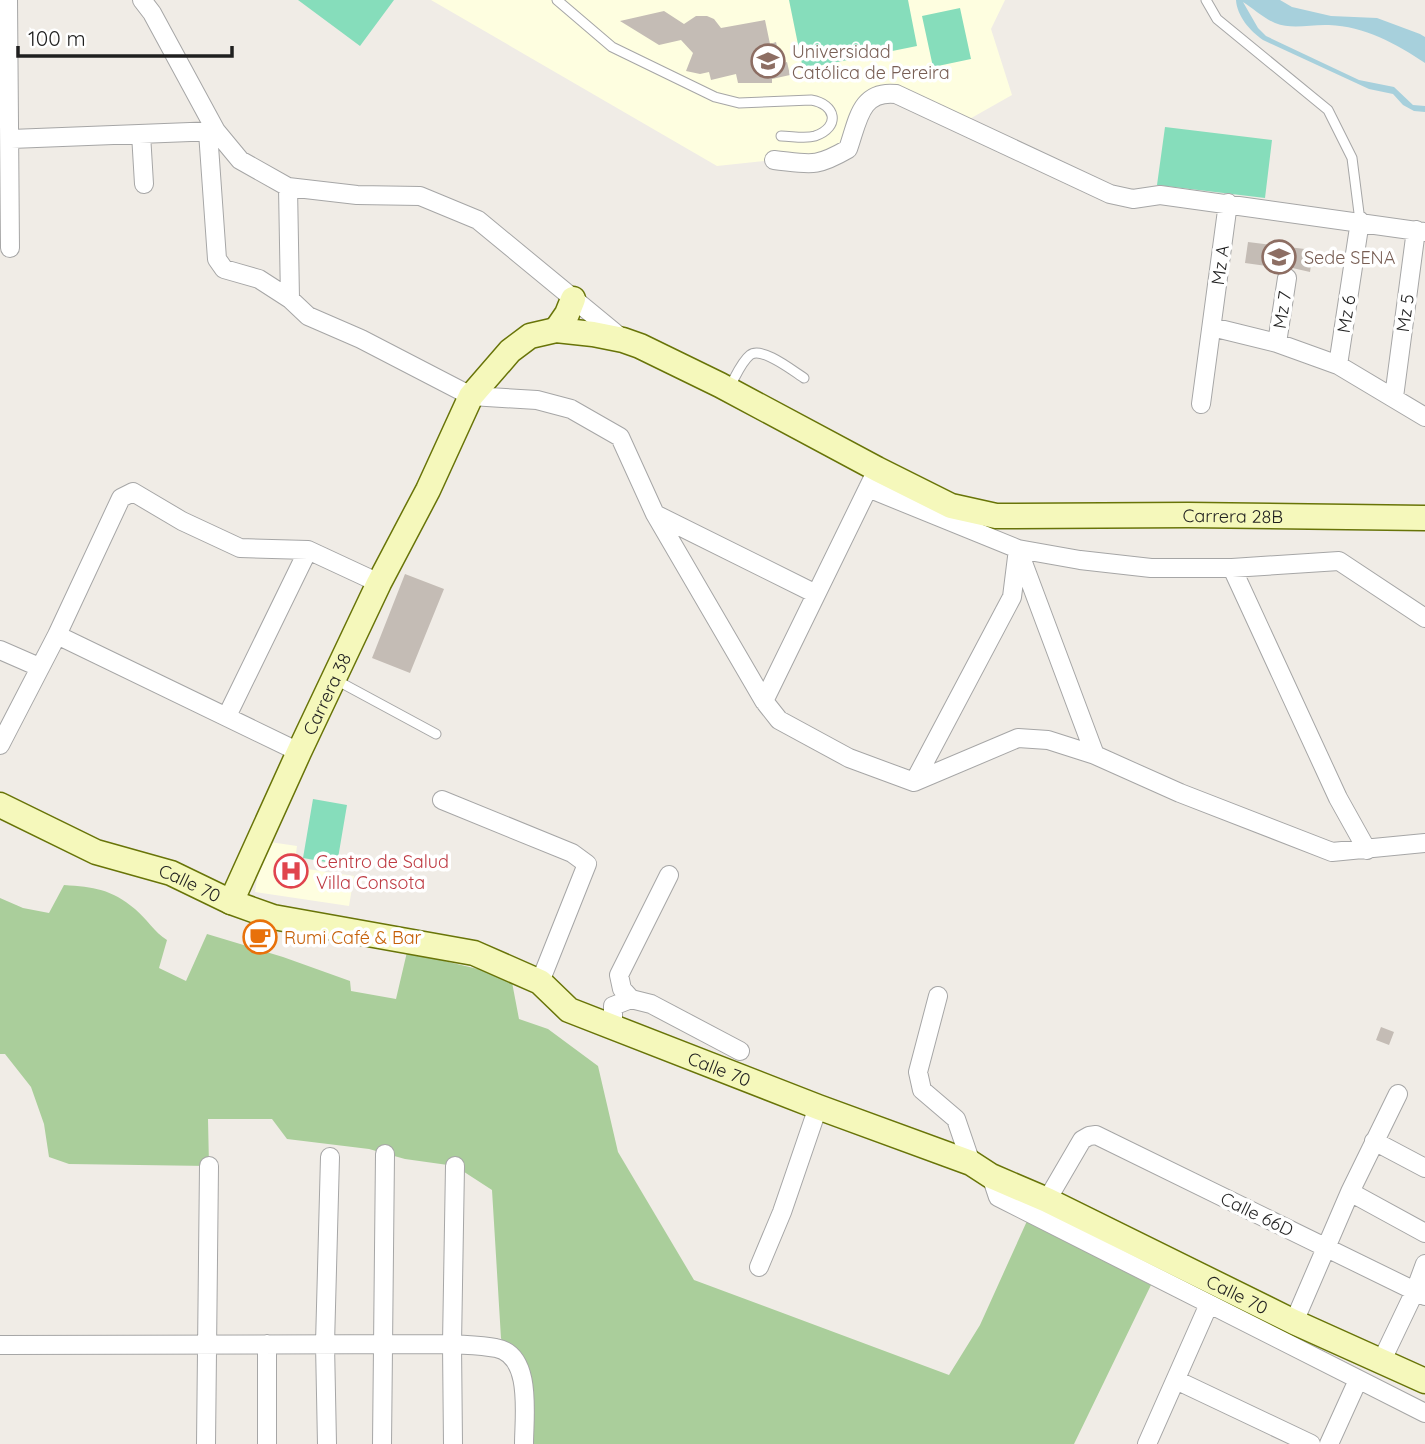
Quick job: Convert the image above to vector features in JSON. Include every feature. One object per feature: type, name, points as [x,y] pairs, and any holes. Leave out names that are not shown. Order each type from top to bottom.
[{"type":"street","points":[[8,0],[5,91],[11,139],[10,248]]},
{"type":"street","points":[[142,0],[152,13],[212,132],[240,159],[288,187],[357,195],[420,196],[478,220],[623,340]]},
{"type":"street","points":[[774,160],[824,163],[848,149],[863,105],[871,98],[886,93],[905,98],[1110,194],[1133,199],[1160,195],[1228,203],[1420,231]]},
{"type":"street","points":[[11,139],[212,132]]},
{"type":"street","points":[[212,132],[217,259],[224,270],[259,279],[290,299],[308,316],[361,339],[471,396],[537,400],[571,409],[620,437],[654,514],[764,701],[779,720],[837,752],[914,782],[1018,738],[1048,740],[1095,755],[1180,793],[1332,852],[1425,844]]},
{"type":"street","points":[[141,134],[144,184]]},
{"type":"street","points":[[288,187],[290,299]]},
{"type":"street","name":"Mz A","points":[[1201,404],[1228,203]]},
{"type":"street","name":"Mz 6","points":[[1338,365],[1360,221]]},
{"type":"street","name":"Mz 5","points":[[1394,397],[1420,231]]},
{"type":"street","name":"Mz 7","points":[[1277,343],[1287,278]]},
{"type":"street","points":[[556,330],[573,299]]},
{"type":"street","points":[[1212,327],[1277,343],[1338,365],[1425,417]]},
{"type":"street","name":"Carrera 38","points":[[231,902],[379,583],[428,490],[471,396],[510,351],[530,336],[556,330]]},
{"type":"street","name":"Carrera 28B","points":[[556,330],[623,340],[728,390],[872,479],[951,506],[996,516],[1425,518]]},
{"type":"street","points":[[764,701],[872,479],[1018,550],[1151,568],[1232,568],[1339,561],[1425,618]]},
{"type":"street","points":[[0,745],[57,635],[121,498],[126,494],[133,492],[182,521],[240,548],[308,550],[379,583]]},
{"type":"street","points":[[654,514],[816,594]]},
{"type":"street","points":[[227,716],[308,550]]},
{"type":"street","points":[[1018,550],[1095,755]]},
{"type":"street","points":[[914,782],[1012,597],[1018,550]]},
{"type":"street","points":[[1232,568],[1338,798],[1367,850]]},
{"type":"street","points":[[57,635],[299,752]]},
{"type":"street","points":[[0,650],[39,667]]},
{"type":"street","points":[[442,800],[572,853],[587,864],[540,982]]},
{"type":"street","name":"Calle 70","points":[[0,806],[96,852],[171,873],[231,902],[273,917],[474,953],[540,982],[569,1010],[981,1170],[1047,1199],[1294,1322],[1425,1381]]},
{"type":"street","points":[[669,875],[620,975],[622,989],[631,999],[651,1004],[740,1051]]},
{"type":"street","points":[[938,996],[918,1072],[922,1090],[956,1119],[981,1170],[998,1197],[1425,1413]]},
{"type":"street","points":[[613,1028],[613,1006],[631,999]]},
{"type":"street","points":[[1294,1322],[1350,1192],[1398,1094]]},
{"type":"street","points":[[759,1267],[782,1212],[818,1107]]},
{"type":"street","name":"Calle 66D","points":[[1047,1199],[1082,1140],[1096,1135],[1420,1293]]},
{"type":"street","points":[[1374,1141],[1425,1168]]},
{"type":"street","points":[[382,1444],[385,1154]]},
{"type":"street","points":[[327,1444],[325,1344],[330,1157]]},
{"type":"street","points":[[206,1444],[208,1166]]},
{"type":"street","points":[[453,1444],[455,1166]]},
{"type":"street","points":[[1350,1192],[1425,1233]]},
{"type":"street","points":[[1382,1360],[1420,1293],[1425,1264]]},
{"type":"street","points":[[1155,1442],[1176,1380],[1209,1304]]},
{"type":"street","points":[[267,1344],[267,1444]]},
{"type":"street","points":[[0,1345],[452,1344],[498,1348],[511,1355],[519,1367],[524,1385],[524,1444]]},
{"type":"street","points":[[1176,1380],[1311,1444]]},
{"type":"street","points":[[1329,1444],[1358,1380]]},
{"type":"lane","points":[[557,0],[612,47],[715,97],[739,103],[811,100],[822,102],[830,110],[830,127],[823,132],[812,137],[781,136]]},
{"type":"lane","points":[[1206,0],[1217,19],[1328,110],[1352,158],[1360,221]]},
{"type":"lane","points":[[728,390],[748,357],[754,353],[766,354],[804,378]]},
{"type":"lane","points":[[335,679],[436,734]]},
{"type":"shaded area","name":"Universidad Católica de Pereira","points":[[431,0],[1005,0],[991,29],[1012,95],[959,125],[906,98],[871,98],[848,149],[824,163],[774,160],[717,166]]},
{"type":"shaded area","name":"Centro de Salud Villa Consota","points":[[263,841],[297,846],[294,867],[354,876],[349,906],[255,892]]},
{"type":"green space","points":[[298,0],[394,0],[360,46]]},
{"type":"green space","points":[[789,0],[908,0],[917,46],[803,69]]},
{"type":"green space","points":[[960,8],[971,59],[933,67],[922,16]]},
{"type":"green space","points":[[1165,127],[1272,140],[1265,198],[1157,185]]},
{"type":"green space","points":[[313,799],[347,805],[337,864],[303,858]]},
{"type":"green space","points":[[64,885],[102,890],[135,909],[167,940],[159,968],[186,981],[207,934],[350,981],[351,991],[396,999],[407,952],[511,977],[519,1019],[548,1029],[598,1066],[618,1152],[694,1280],[949,1375],[980,1325],[1027,1221],[1151,1285],[1074,1444],[533,1444],[501,1338],[492,1190],[455,1166],[405,1159],[369,1149],[287,1139],[272,1119],[208,1119],[209,1166],[69,1164],[49,1157],[44,1124],[31,1087],[5,1054],[0,1054],[0,898],[23,908],[49,913]]},
{"type":"water","points":[[1236,0],[1280,0],[1292,7],[1331,16],[1377,18],[1420,34],[1425,37],[1425,63],[1367,32],[1342,26],[1282,25],[1243,2],[1258,28],[1266,36],[1359,80],[1394,87],[1413,105],[1425,106],[1425,112],[1414,111],[1403,105],[1393,94],[1369,89],[1263,40],[1245,23]]},
{"type":"building","points":[[664,11],[684,24],[696,16],[707,16],[714,19],[721,28],[765,20],[770,44],[776,42],[781,64],[787,62],[790,75],[772,79],[772,83],[738,83],[736,74],[711,80],[709,72],[700,74],[686,71],[693,53],[681,40],[659,45],[620,21]]},
{"type":"building","name":"Sede SENA","points":[[1248,242],[1313,250],[1310,272],[1245,263]]},
{"type":"building","points":[[405,574],[444,589],[410,673],[372,658]]},
{"type":"building","points":[[1381,1027],[1394,1032],[1389,1045],[1376,1040]]},
{"type":"place","name":"Universidad Católica de Pereira","points":[[768,61]]},
{"type":"place","name":"Sede SENA","points":[[1279,257]]},
{"type":"place","name":"Centro de Salud Villa Consota","points":[[291,871]]},
{"type":"place","name":"Rumi Café & Bar","points":[[260,937]]}]
